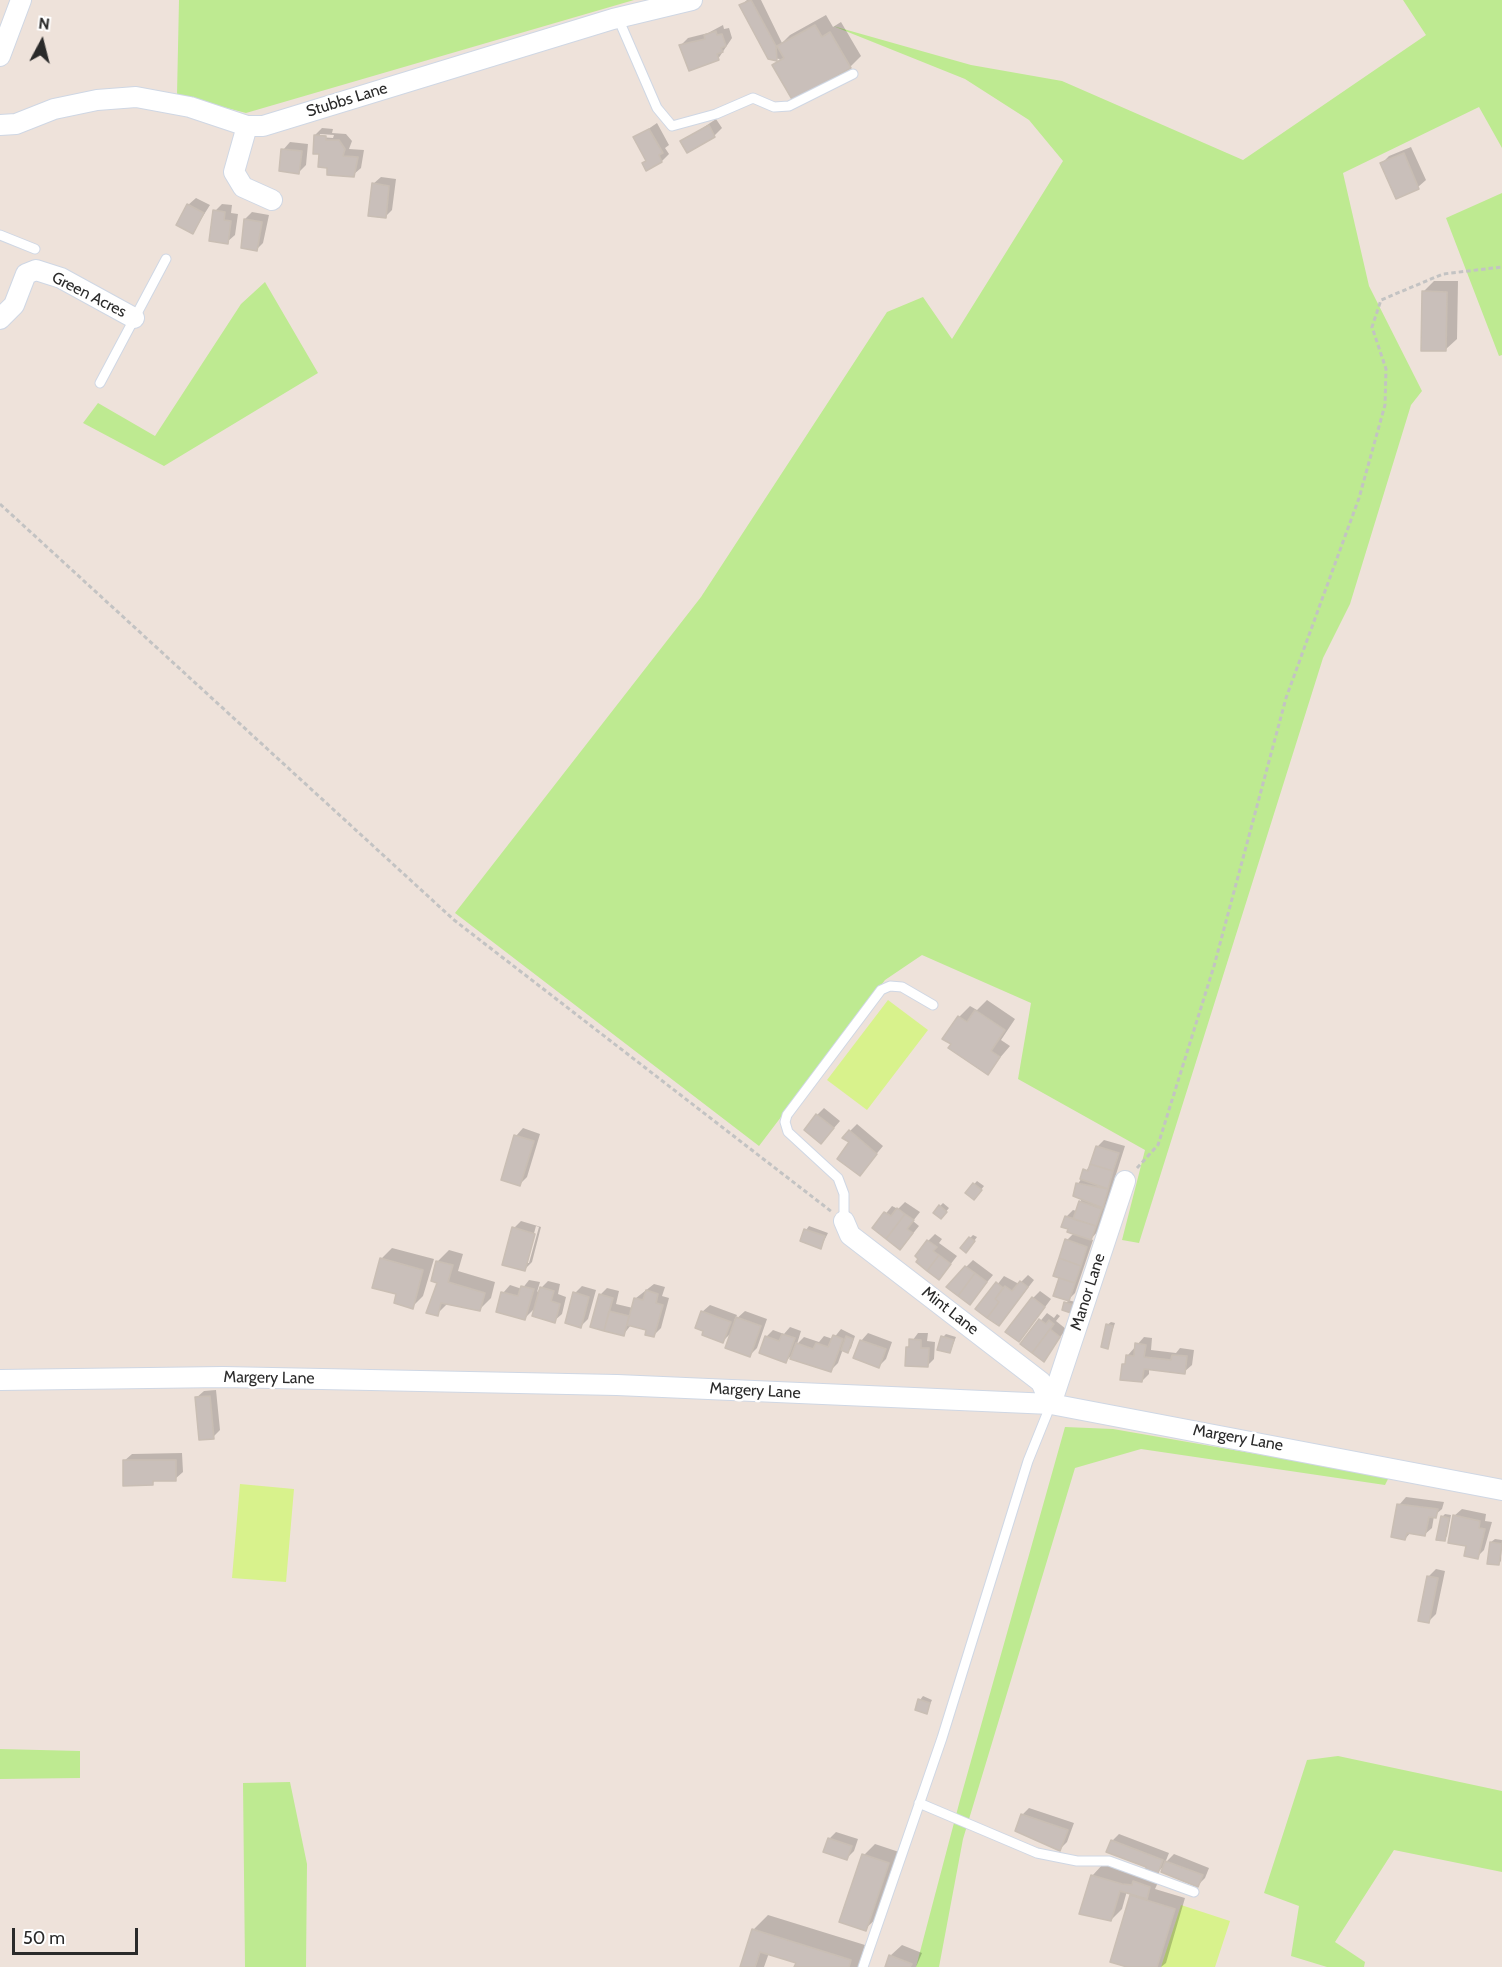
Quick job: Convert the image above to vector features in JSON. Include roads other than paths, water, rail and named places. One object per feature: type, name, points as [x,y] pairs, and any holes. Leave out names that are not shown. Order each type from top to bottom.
[{"type":"street","points":[[0,56],[21,0]]},
{"type":"street","name":"Stubbs Lane","points":[[0,125],[15,124],[54,109],[97,100],[136,97],[190,107],[247,126],[263,126],[618,18],[692,0]]},
{"type":"street","points":[[247,126],[234,172],[243,188],[272,200]]},
{"type":"street","name":"Green Acres","points":[[0,319],[14,305],[26,273],[36,270],[61,278],[134,318]]},
{"type":"street","name":"Manor Lane","points":[[1052,1404],[1125,1181]]},
{"type":"street","name":"Mint Lane","points":[[844,1221],[850,1235],[1041,1382],[1052,1404]]},
{"type":"street","name":"Margery Lane","points":[[0,1380],[223,1377],[617,1385],[1052,1404],[1502,1490]]},
{"type":"lane","points":[[618,18],[657,108],[672,126],[716,114],[753,98],[774,107],[789,106],[853,74]]},
{"type":"lane","points":[[0,235],[35,249]]},
{"type":"lane","points":[[100,383],[166,259]]},
{"type":"lane","points":[[844,1221],[844,1194],[838,1178],[788,1132],[785,1122],[787,1115],[881,990],[890,986],[902,987],[933,1005]]},
{"type":"lane","points":[[863,1967],[897,1874],[970,1650],[1028,1461],[1052,1404]]},
{"type":"lane","points":[[919,1803],[1037,1853],[1077,1861],[1109,1861],[1194,1892]]}]
